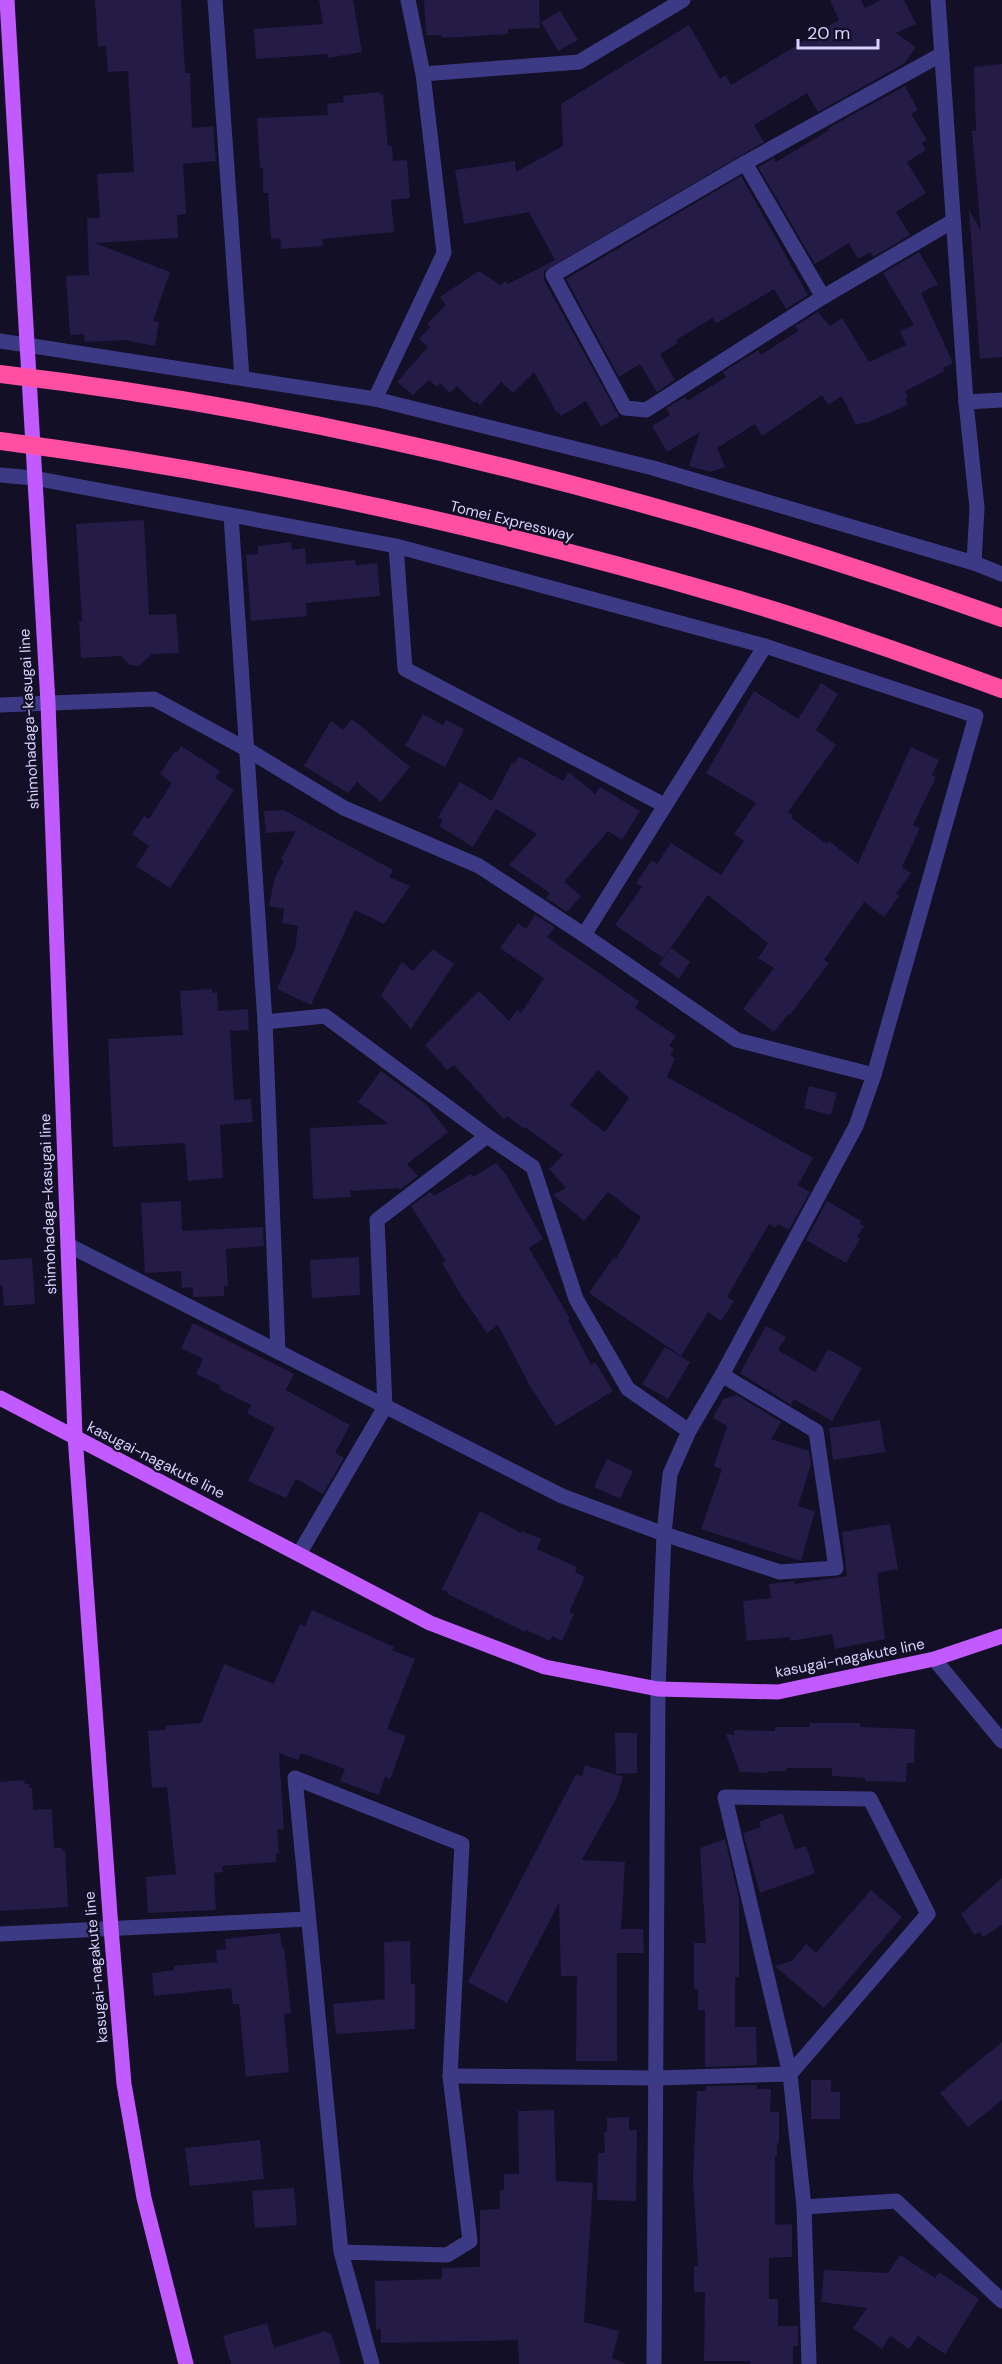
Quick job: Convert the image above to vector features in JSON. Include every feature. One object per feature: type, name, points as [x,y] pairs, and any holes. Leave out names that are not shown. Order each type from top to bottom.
[{"type":"highway","points":[[0,374],[223,408],[425,448],[609,494],[904,584],[1002,618]]},
{"type":"highway","name":"Tomei Expressway","points":[[0,441],[206,473],[435,521],[585,557],[728,596],[879,645],[1002,689]]},
{"type":"main road","name":"shimohadaga-kasugai line","points":[[7,0],[48,703],[75,1436]]},
{"type":"main road","points":[[0,1398],[75,1436]]},
{"type":"main road","name":"kasugai-nagakute line","points":[[75,1436],[430,1623],[545,1667],[658,1689],[778,1692],[934,1659],[1002,1636]]},
{"type":"main road","name":"kasugai-nagakute line","points":[[75,1436],[111,1928],[126,2096],[144,2198],[186,2364]]},
{"type":"street","points":[[215,0],[242,378]]},
{"type":"street","points":[[375,399],[444,253],[423,74],[408,0]]},
{"type":"street","points":[[423,74],[579,62],[683,0]]},
{"type":"street","points":[[938,0],[966,402],[977,508],[974,563]]},
{"type":"street","points":[[942,54],[745,163],[553,275],[625,408],[646,410],[823,297],[953,221]]},
{"type":"street","points":[[745,163],[823,297]]},
{"type":"street","points":[[0,341],[375,399],[653,468],[974,563],[1002,574]]},
{"type":"street","points":[[966,402],[1002,400]]},
{"type":"street","points":[[0,475],[34,478],[396,546],[765,646],[976,716],[874,1075],[856,1126],[722,1376],[689,1431],[670,1473],[664,1534],[658,1689],[654,2364]]},
{"type":"street","points":[[231,516],[265,1022],[278,1351]]},
{"type":"street","points":[[396,546],[405,669],[664,805]]},
{"type":"street","points":[[584,935],[765,646]]},
{"type":"street","points":[[0,705],[154,699],[248,750],[344,808],[478,867],[584,935],[736,1040],[874,1075]]},
{"type":"street","points":[[265,1022],[325,1016],[487,1136],[533,1167],[576,1299],[628,1389],[689,1431]]},
{"type":"street","points":[[299,1554],[385,1407],[377,1220],[487,1136]]},
{"type":"street","points":[[68,1245],[562,1496],[664,1534],[780,1572],[836,1568],[816,1431],[722,1376]]},
{"type":"street","points":[[934,1659],[1002,1741]]},
{"type":"street","points":[[341,2252],[447,2255],[470,2241],[450,2076],[462,1844],[295,1778],[341,2252],[372,2364]]},
{"type":"street","points":[[450,2076],[657,2078],[790,2074],[928,1914],[870,1798],[725,1797],[790,2074],[804,2207],[809,2364]]},
{"type":"street","points":[[0,1934],[308,1919]]},
{"type":"street","points":[[804,2207],[896,2201],[1002,2301]]},
{"type":"building","points":[[95,0],[181,0],[185,73],[190,73],[192,128],[213,126],[216,161],[183,164],[186,214],[177,215],[178,238],[95,243],[170,272],[153,321],[159,322],[155,346],[124,340],[85,342],[84,334],[70,335],[66,276],[89,275],[87,218],[100,218],[97,174],[134,172],[128,71],[108,72],[106,46],[98,47]]},
{"type":"building","points":[[319,0],[353,0],[362,52],[328,58],[328,54],[256,59],[254,29],[323,24]]},
{"type":"building","points":[[424,0],[539,0],[540,28],[508,29],[508,34],[442,38],[441,35],[426,35]]},
{"type":"building","points":[[830,0],[861,0],[865,8],[881,0],[904,0],[916,24],[896,33],[916,47],[905,63],[818,112],[807,93],[754,125],[764,142],[544,271],[544,280],[619,416],[601,427],[586,401],[561,416],[559,412],[557,413],[534,372],[513,393],[501,382],[480,405],[476,401],[474,403],[457,386],[450,393],[440,383],[437,387],[429,380],[413,395],[397,382],[428,347],[419,339],[430,327],[427,324],[446,305],[440,297],[479,271],[500,285],[506,281],[508,284],[555,260],[529,212],[464,224],[455,170],[515,161],[516,172],[563,146],[561,104],[689,25],[720,79],[726,75],[731,85],[839,20]]},
{"type":"building","points":[[560,11],[578,40],[558,51],[541,22]]},
{"type":"building","points":[[1002,64],[1002,357],[980,359],[969,210],[981,231],[972,131],[976,131],[974,67]]},
{"type":"building","points":[[905,86],[918,110],[911,114],[927,140],[922,143],[926,150],[907,162],[926,193],[896,212],[910,235],[873,257],[870,252],[858,259],[849,243],[815,264],[758,167],[774,158],[776,162],[829,130],[828,128]]},
{"type":"building","points":[[380,92],[380,95],[383,95],[388,146],[392,146],[393,161],[407,160],[410,198],[391,200],[394,232],[322,239],[323,246],[281,249],[280,238],[271,239],[268,193],[263,193],[263,168],[260,168],[257,118],[328,115],[327,104],[344,102],[343,96]]},
{"type":"building","points":[[741,176],[808,295],[786,309],[774,289],[717,323],[712,318],[676,340],[678,343],[660,354],[675,380],[657,392],[640,364],[619,377],[566,279]]},
{"type":"building","points":[[919,252],[938,284],[921,293],[953,363],[943,368],[945,371],[905,391],[908,405],[856,425],[842,396],[828,405],[822,395],[762,436],[755,424],[717,448],[725,467],[711,472],[689,466],[700,432],[667,452],[652,426],[670,415],[666,408],[685,397],[687,401],[726,377],[723,372],[758,350],[761,355],[798,331],[795,326],[818,312],[830,326],[842,318],[869,362],[906,345],[900,331],[914,325],[883,273]]},
{"type":"building","points":[[144,520],[149,615],[176,614],[179,653],[152,654],[139,666],[130,665],[121,656],[81,658],[79,621],[82,621],[76,524]]},
{"type":"building","points":[[291,542],[292,550],[305,548],[306,564],[355,560],[356,565],[377,563],[380,596],[306,603],[307,616],[251,621],[246,555],[258,554],[258,546]]},
{"type":"building","points":[[821,683],[838,694],[816,730],[836,745],[788,812],[793,815],[791,818],[827,844],[829,841],[858,864],[911,747],[939,760],[932,775],[936,777],[913,825],[920,828],[902,867],[911,873],[896,894],[899,896],[884,917],[864,902],[824,960],[829,963],[790,1015],[788,1014],[774,1032],[743,1009],[774,968],[758,958],[768,943],[708,895],[663,958],[615,925],[642,887],[636,883],[652,860],[657,864],[671,843],[721,875],[744,841],[734,834],[756,803],[706,773],[754,691],[798,719]]},
{"type":"building","points":[[423,714],[443,725],[446,720],[464,729],[445,767],[405,746]]},
{"type":"building","points":[[352,719],[410,767],[381,802],[357,782],[348,793],[304,766],[331,721],[343,730]]},
{"type":"building","points":[[181,746],[220,771],[215,778],[234,790],[170,888],[136,866],[149,846],[132,834],[144,816],[149,819],[172,783],[160,774],[175,751],[177,753]]},
{"type":"building","points":[[519,756],[563,781],[569,772],[595,794],[600,787],[640,811],[622,840],[608,831],[564,882],[581,896],[567,912],[546,898],[550,893],[509,865],[537,834],[496,809],[473,847],[439,826],[443,820],[438,817],[460,782],[492,801],[512,763],[514,764]]},
{"type":"building","points":[[284,810],[393,870],[389,877],[410,886],[384,924],[355,910],[311,1005],[277,989],[295,949],[298,926],[282,923],[284,909],[269,906],[275,877],[284,861],[281,859],[296,831],[266,833],[264,811]]},
{"type":"building","points":[[535,915],[555,927],[547,937],[639,1001],[635,1008],[676,1036],[669,1046],[674,1049],[670,1055],[675,1058],[667,1077],[813,1158],[798,1185],[810,1192],[789,1230],[778,1224],[776,1228],[769,1224],[727,1297],[734,1301],[721,1321],[708,1312],[681,1356],[589,1293],[614,1257],[616,1259],[641,1217],[608,1192],[584,1221],[553,1195],[566,1188],[549,1169],[563,1155],[507,1116],[504,1120],[454,1065],[447,1070],[425,1045],[479,991],[509,1021],[517,1010],[521,1013],[544,978],[500,948],[518,923],[526,929]],"holes":[[[598,1070],[629,1098],[605,1132],[570,1105]]]},
{"type":"building","points":[[671,948],[690,962],[679,979],[659,964]]},
{"type":"building","points":[[433,949],[454,964],[411,1029],[381,995],[402,962],[413,971]]},
{"type":"building","points":[[212,989],[212,993],[217,992],[218,1011],[248,1009],[249,1030],[230,1031],[234,1100],[251,1099],[253,1122],[220,1125],[223,1178],[188,1181],[185,1143],[113,1147],[108,1039],[183,1035],[180,991]]},
{"type":"building","points":[[381,1071],[426,1104],[448,1132],[407,1164],[418,1176],[400,1190],[398,1188],[350,1191],[351,1197],[313,1199],[310,1128],[389,1124],[358,1102]]},
{"type":"building","points":[[809,1086],[837,1093],[831,1115],[804,1108]]},
{"type":"building","points":[[496,1163],[505,1173],[543,1239],[529,1248],[570,1319],[568,1320],[591,1365],[595,1362],[613,1391],[556,1426],[530,1386],[498,1325],[487,1333],[461,1295],[442,1263],[446,1261],[411,1206],[430,1192],[434,1196],[471,1174],[473,1177]]},
{"type":"building","points":[[181,1201],[182,1231],[263,1227],[264,1246],[226,1249],[228,1286],[224,1286],[224,1296],[193,1297],[193,1287],[182,1288],[181,1271],[145,1273],[141,1203]]},
{"type":"building","points":[[827,1201],[861,1221],[860,1224],[864,1226],[857,1237],[860,1239],[846,1263],[806,1240]]},
{"type":"building","points":[[359,1257],[360,1295],[312,1298],[310,1260]]},
{"type":"building","points":[[32,1258],[35,1304],[4,1306],[2,1285],[0,1285],[0,1260]]},
{"type":"building","points":[[193,1323],[294,1374],[286,1390],[350,1425],[335,1453],[344,1458],[323,1494],[296,1479],[286,1498],[248,1481],[275,1428],[247,1413],[251,1405],[219,1389],[221,1386],[196,1374],[203,1359],[181,1348]]},
{"type":"building","points":[[766,1326],[786,1337],[778,1350],[815,1372],[828,1349],[862,1368],[832,1421],[794,1399],[791,1405],[740,1373]]},
{"type":"building","points":[[665,1347],[690,1362],[668,1399],[642,1384]]},
{"type":"building","points":[[737,1395],[781,1422],[771,1439],[809,1451],[811,1464],[798,1506],[815,1511],[801,1561],[701,1529],[722,1469],[714,1466],[727,1426],[713,1418],[723,1399]]},
{"type":"building","points":[[880,1420],[885,1452],[833,1460],[829,1428]]},
{"type":"building","points":[[607,1459],[633,1471],[620,1499],[594,1487]]},
{"type":"building","points":[[480,1511],[521,1533],[522,1531],[541,1539],[537,1549],[577,1567],[575,1572],[585,1577],[569,1612],[574,1614],[562,1641],[552,1636],[550,1641],[526,1630],[525,1632],[442,1589]]},
{"type":"building","points":[[890,1524],[898,1569],[877,1573],[885,1639],[835,1649],[832,1634],[790,1641],[790,1637],[779,1638],[778,1641],[778,1638],[747,1641],[743,1601],[771,1598],[769,1584],[795,1581],[794,1584],[847,1576],[842,1532]]},
{"type":"building","points":[[312,1610],[394,1647],[392,1650],[415,1659],[387,1729],[406,1736],[390,1779],[385,1777],[379,1795],[340,1781],[345,1769],[301,1753],[298,1760],[279,1753],[284,1829],[277,1830],[279,1853],[276,1854],[276,1862],[222,1866],[223,1872],[214,1873],[216,1910],[148,1913],[146,1877],[176,1874],[167,1787],[152,1788],[148,1731],[166,1730],[165,1726],[201,1723],[224,1664],[274,1684],[300,1624],[305,1626]]},
{"type":"building","points":[[810,1723],[860,1723],[860,1727],[915,1729],[914,1763],[907,1763],[906,1782],[865,1781],[865,1778],[832,1776],[832,1768],[786,1768],[786,1771],[767,1771],[768,1773],[740,1772],[726,1734],[734,1735],[734,1730],[775,1731],[775,1727],[810,1727]]},
{"type":"building","points":[[615,1733],[637,1733],[637,1773],[616,1774]]},
{"type":"building","points":[[585,1765],[623,1777],[617,1797],[582,1860],[625,1862],[621,1929],[643,1929],[644,1953],[617,1953],[617,2061],[576,2061],[577,1976],[561,1976],[559,1903],[507,2003],[468,1982],[576,1774],[582,1777]]},
{"type":"building","points":[[24,1780],[25,1784],[29,1784],[29,1788],[32,1788],[33,1810],[52,1809],[54,1848],[62,1848],[62,1851],[65,1851],[68,1907],[0,1911],[0,1782]]},
{"type":"building","points":[[782,1813],[795,1849],[806,1846],[815,1873],[760,1893],[743,1833],[761,1827],[759,1822]]},
{"type":"building","points":[[725,1839],[739,1898],[739,1977],[735,1977],[735,2027],[756,2027],[757,2065],[705,2067],[705,2010],[698,2010],[698,1989],[694,1989],[694,1943],[706,1943],[700,1848]]},
{"type":"building","points":[[1002,1878],[1002,1925],[983,1937],[980,1932],[974,1935],[961,1914]]},
{"type":"building","points":[[871,1890],[902,1917],[824,2008],[775,1966],[792,1961],[806,1944],[816,1953]]},
{"type":"building","points":[[280,1933],[282,1948],[284,1947],[291,2013],[284,2014],[289,2072],[246,2077],[239,2004],[233,2004],[231,1988],[154,1996],[152,1973],[174,1970],[174,1966],[217,1962],[216,1950],[226,1949],[225,1939]]},
{"type":"building","points":[[410,1941],[411,1984],[415,1984],[415,2029],[336,2034],[333,2004],[385,1999],[384,1942]]},
{"type":"building","points":[[1002,2042],[1002,2100],[968,2127],[940,2093]]},
{"type":"building","points":[[811,2080],[831,2080],[831,2092],[840,2092],[840,2119],[811,2119]]},
{"type":"building","points":[[757,2085],[757,2089],[771,2089],[770,2112],[779,2112],[779,2143],[777,2143],[777,2156],[775,2156],[775,2225],[792,2224],[792,2257],[769,2258],[769,2299],[778,2299],[778,2326],[798,2326],[798,2346],[793,2346],[793,2364],[704,2361],[705,2292],[694,2292],[694,2266],[698,2266],[693,2178],[697,2091],[706,2091],[706,2086]]},
{"type":"building","points":[[554,2110],[556,2181],[593,2183],[584,2322],[619,2331],[612,2358],[626,2364],[519,2364],[518,2340],[381,2343],[381,2329],[376,2330],[375,2281],[442,2279],[442,2268],[480,2267],[480,2210],[500,2209],[500,2190],[504,2190],[504,2174],[519,2174],[518,2111]]},
{"type":"building","points":[[629,2117],[629,2130],[637,2130],[636,2201],[597,2200],[598,2153],[605,2153],[604,2132],[607,2132],[607,2118]]},
{"type":"building","points":[[260,2140],[264,2179],[190,2186],[185,2148]]},
{"type":"building","points":[[294,2188],[297,2225],[255,2228],[252,2191]]},
{"type":"building","points":[[900,2255],[935,2278],[939,2272],[979,2299],[945,2354],[918,2336],[909,2349],[890,2336],[882,2349],[853,2328],[867,2308],[821,2302],[824,2270],[888,2273]]},
{"type":"building","points":[[267,2323],[274,2348],[326,2331],[331,2333],[341,2364],[231,2364],[223,2336]]}]
